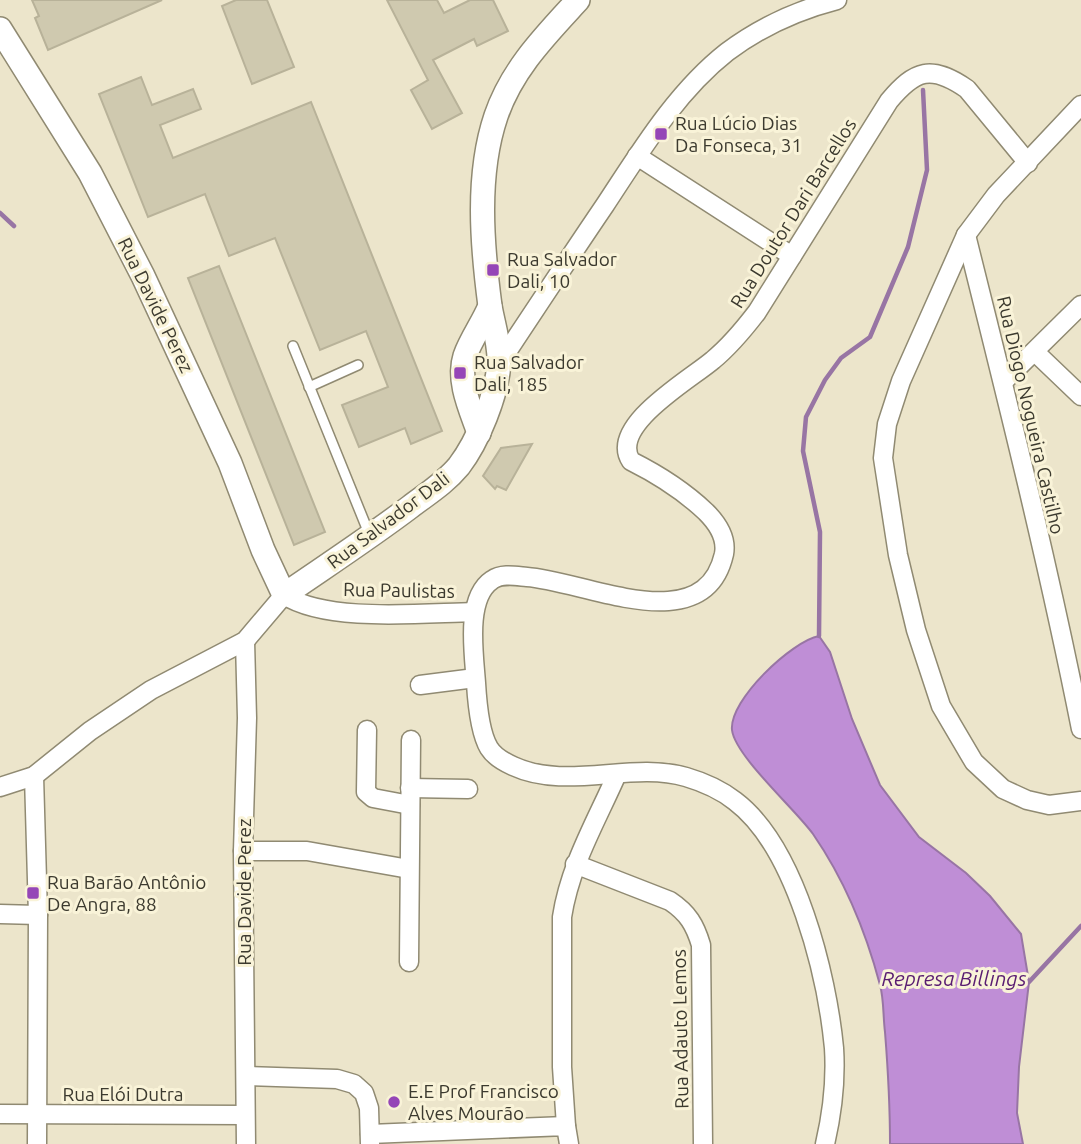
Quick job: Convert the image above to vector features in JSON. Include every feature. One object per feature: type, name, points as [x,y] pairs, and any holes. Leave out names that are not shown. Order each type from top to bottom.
[{"type":"street","name":"Rua Salvador Dali","points":[[284,595],[370,537],[446,480],[459,466],[479,433],[497,366],[484,241],[484,185],[488,151],[496,117],[512,78],[537,44],[578,0]]},
{"type":"street","points":[[464,384],[481,392],[637,156],[698,79],[726,53],[754,33],[834,0]]},
{"type":"street","name":"Rua Davide Perez","points":[[0,29],[90,173],[143,276],[230,463],[263,550],[284,595]]},
{"type":"street","name":"Rua Doutor Dari Barcellos","points":[[825,1144],[830,1123],[834,1051],[824,978],[792,880],[774,846],[755,819],[735,800],[684,776],[544,775],[517,768],[501,760],[489,748],[477,698],[474,612],[478,596],[484,587],[495,578],[510,575],[541,578],[655,601],[678,601],[698,595],[712,583],[721,567],[725,547],[720,529],[680,491],[631,461],[626,446],[640,420],[736,339],[774,288],[888,101],[903,85],[916,75],[924,73],[947,76],[967,89],[1028,163]]},
{"type":"street","points":[[1081,105],[996,195],[966,235],[901,381],[887,424],[883,458],[898,555],[916,630],[941,706],[974,762],[1003,789],[1027,800],[1049,804],[1081,801]]},
{"type":"street","points":[[637,156],[792,256]]},
{"type":"street","name":"Rua Diogo Nogueira Castilho","points":[[966,235],[1066,652],[1081,729]]},
{"type":"street","points":[[1003,382],[1081,305]]},
{"type":"street","points":[[479,433],[464,384],[463,365],[490,306]]},
{"type":"street","points":[[470,345],[481,344],[497,366]]},
{"type":"street","points":[[1035,352],[1081,396]]},
{"type":"street","points":[[0,787],[34,776],[90,731],[151,690],[245,641],[284,595]]},
{"type":"street","name":"Rua Paulistas","points":[[284,595],[300,605],[319,610],[383,614],[474,612]]},
{"type":"street","points":[[1066,652],[1081,640]]},
{"type":"street","name":"Rua Davide Perez","points":[[245,641],[247,719],[243,851],[246,1144]]},
{"type":"street","points":[[420,685],[475,678]]},
{"type":"street","points":[[367,730],[366,792],[373,798],[468,789]]},
{"type":"street","points":[[409,962],[411,740]]},
{"type":"street","points":[[246,1076],[337,1079],[354,1084],[364,1093],[369,1108],[370,1139],[568,1135],[562,1067],[562,917],[575,864],[617,775]]},
{"type":"street","points":[[34,776],[38,915],[37,1144]]},
{"type":"street","points":[[243,851],[307,851],[410,869]]},
{"type":"street","name":"Rua Adauto Lemos","points":[[575,864],[670,901],[684,910],[695,925],[702,958],[703,1144]]},
{"type":"street","points":[[0,914],[38,915]]},
{"type":"street","name":"Rua Elói Dutra","points":[[0,1114],[246,1115]]},
{"type":"lane","points":[[293,346],[370,537]]},
{"type":"lane","points":[[309,387],[358,365]]},
{"type":"water","name":"Represa Billings","points":[[819,636],[830,652],[852,719],[880,785],[919,837],[966,873],[990,896],[1021,934],[1029,982],[1019,1067],[1017,1113],[1023,1144],[890,1144],[882,996],[861,926],[835,869],[813,834],[754,768],[732,730],[734,718],[751,688],[779,660],[807,640]]},
{"type":"building","points":[[32,0],[162,0],[48,50],[35,18],[39,16]]},
{"type":"building","points":[[236,0],[267,0],[294,67],[252,84],[222,6]]},
{"type":"building","points":[[387,0],[437,0],[444,13],[470,0],[493,0],[508,31],[477,46],[474,39],[433,60],[462,113],[432,129],[411,90],[428,80]]},
{"type":"building","points":[[141,77],[152,105],[193,89],[201,109],[160,125],[173,158],[311,102],[442,431],[411,444],[405,428],[359,447],[342,405],[388,387],[366,331],[320,350],[275,238],[229,256],[205,194],[148,217],[99,94]]},
{"type":"building","points":[[219,266],[325,532],[294,545],[188,278]]},
{"type":"building","points":[[532,444],[506,490],[497,486],[495,489],[483,476],[501,448]]},
{"type":"waterway","points":[[819,636],[820,532],[803,451],[806,417],[825,380],[841,358],[870,337],[908,247],[927,170],[923,90]]},
{"type":"waterway","points":[[0,213],[14,226]]},
{"type":"waterway","points":[[1029,982],[1081,926]]},
{"type":"place","name":"Rua Lúcio Dias Da Fonseca, 31","points":[[661,134]]},
{"type":"place","name":"Rua Salvador Dali, 10","points":[[493,270]]},
{"type":"place","name":"Rua Salvador Dali, 185","points":[[460,373]]},
{"type":"place","name":"Rua Barão Antônio De Angra, 88","points":[[33,893]]},
{"type":"place","name":"E.E Prof Francisco Alves Mourão","points":[[394,1102]]}]
